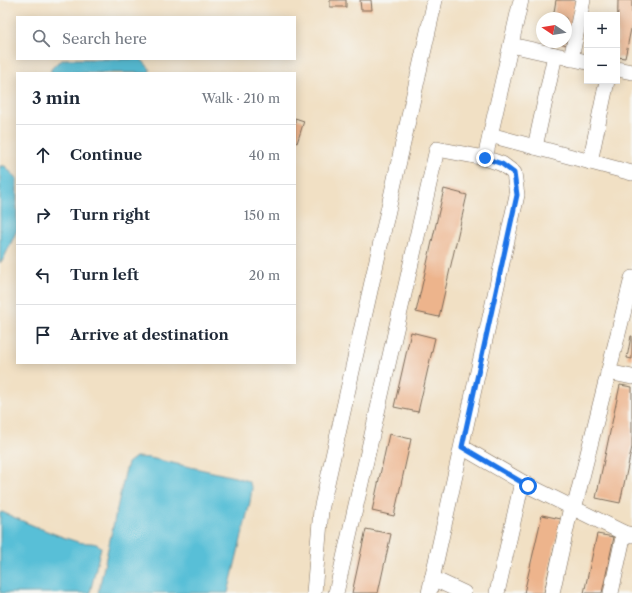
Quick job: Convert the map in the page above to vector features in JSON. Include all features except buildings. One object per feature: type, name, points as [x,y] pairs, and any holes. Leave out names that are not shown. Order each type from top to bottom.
[{"type":"street","points":[[314,593],[321,510],[435,0]]},
{"type":"street","points":[[485,158],[521,0]]},
{"type":"street","points":[[571,59],[583,0]]},
{"type":"street","points":[[510,45],[584,61]]},
{"type":"street","points":[[535,147],[555,55]]},
{"type":"street","points":[[590,162],[606,84]]},
{"type":"street","points":[[490,135],[632,173]]},
{"type":"street","points":[[336,593],[437,149],[485,158],[502,164],[514,173],[517,195],[429,593]]},
{"type":"street","points":[[552,593],[572,508],[632,278]]},
{"type":"street","points":[[608,372],[632,377]]},
{"type":"street","points":[[462,447],[522,482],[572,508],[628,534],[610,593]]},
{"type":"street","points":[[497,593],[522,482]]},
{"type":"street","points":[[432,578],[464,593]]},
{"type":"water","points":[[62,60],[142,60],[150,69],[149,72],[51,72],[51,69]]},
{"type":"water","points":[[0,166],[5,166],[16,178],[16,232],[4,258],[0,263]]},
{"type":"water","points":[[136,457],[150,458],[248,481],[252,488],[250,502],[228,593],[98,593],[125,473],[128,463]]},
{"type":"water","points":[[2,512],[78,542],[99,545],[101,547],[90,593],[0,593],[0,513]]},
{"type":"route","points":[[485,158],[502,164],[514,173],[517,195],[462,447],[528,486]]}]
